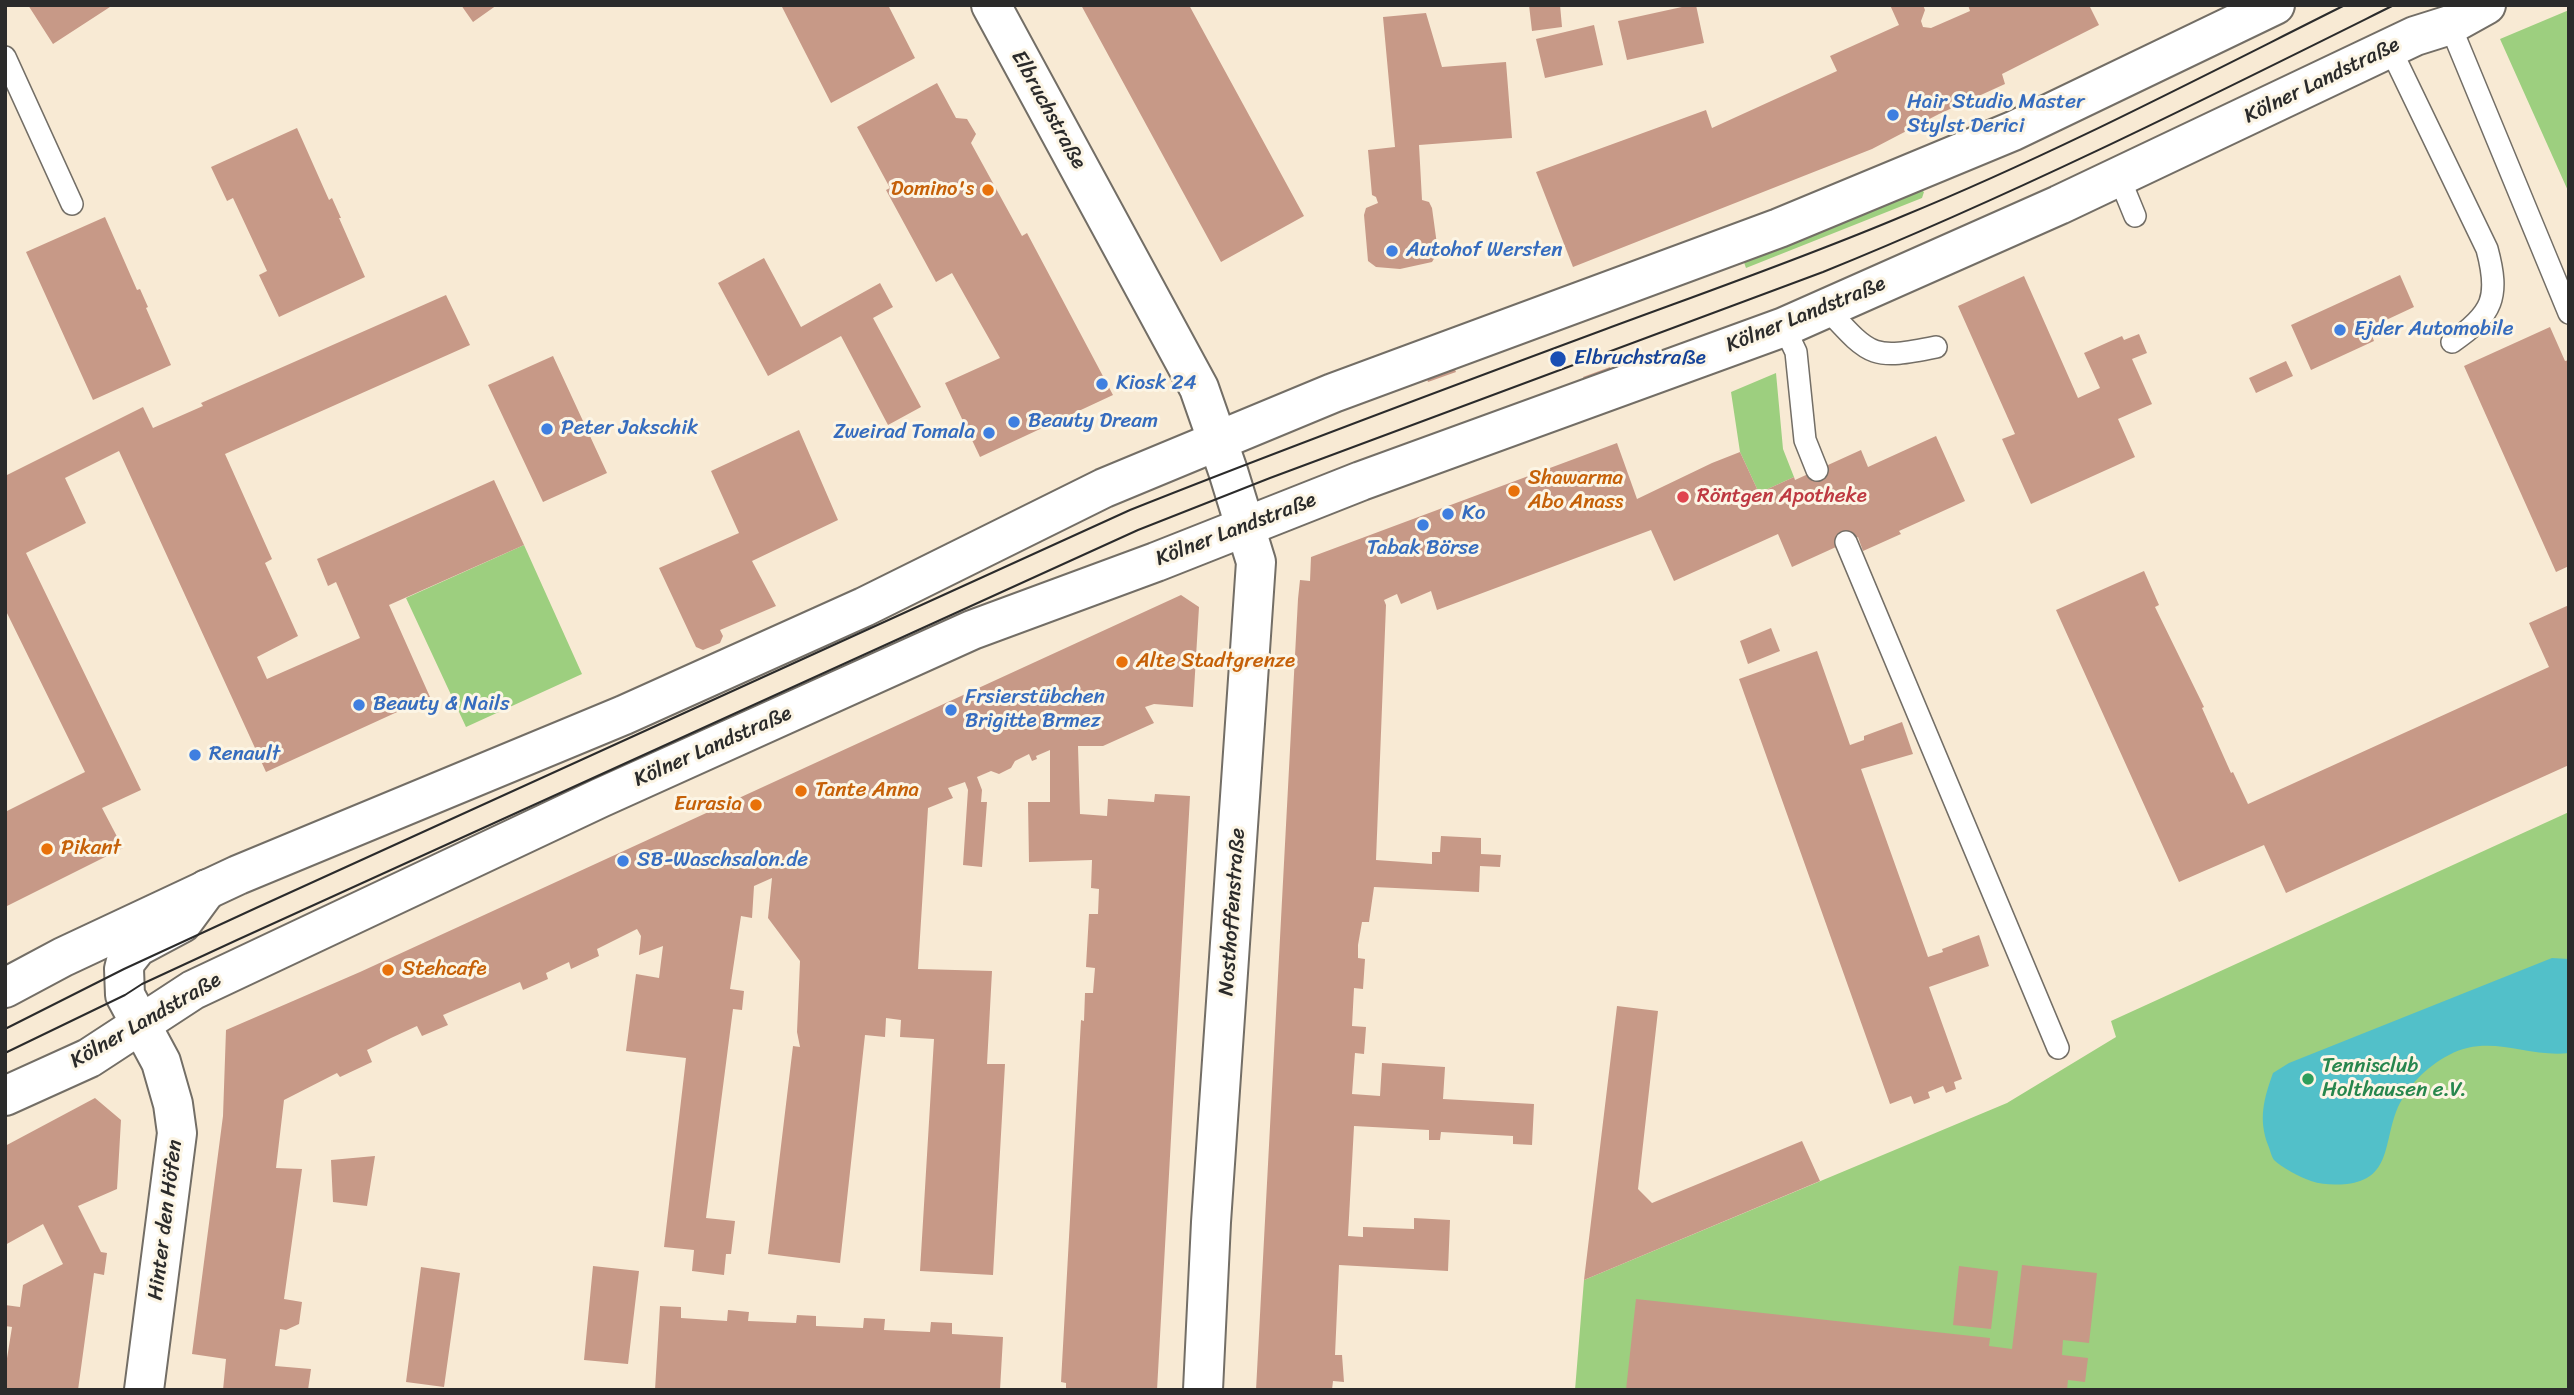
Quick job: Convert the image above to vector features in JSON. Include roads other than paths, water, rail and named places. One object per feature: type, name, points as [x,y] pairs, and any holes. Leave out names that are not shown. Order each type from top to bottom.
[{"type":"main road","name":"Elbruchstraße","points":[[991,5],[1185,359],[1199,388],[1217,440]]},
{"type":"main road","points":[[5,988],[63,957],[207,890],[624,715],[864,607],[1104,488],[1332,393],[1779,228],[2013,131],[2275,5]]},
{"type":"main road","name":"Kölner Landstraße","points":[[5,1096],[89,1058],[193,990],[612,793],[972,630],[1361,481],[1828,309],[2119,177],[2425,29],[2486,5]]},
{"type":"main road","name":"Nosthoffenstraße","points":[[1203,1390],[1212,1209],[1256,562],[1217,440]]},
{"type":"main road","name":"Hinter den Höfen","points":[[144,1390],[177,1133],[173,1104],[160,1062],[125,995],[124,969],[126,961],[137,947],[182,923],[207,890]]},
{"type":"lane","points":[[2425,29],[2569,313]]},
{"type":"lane","points":[[2425,29],[2494,276],[2492,298],[2483,316],[2452,342]]},
{"type":"lane","points":[[5,57],[72,204]]},
{"type":"lane","points":[[2119,177],[2135,216]]},
{"type":"lane","points":[[1828,309],[1869,351],[1897,355],[1936,347]]},
{"type":"lane","points":[[1784,327],[1796,352],[1805,440],[1817,470]]},
{"type":"lane","points":[[1846,542],[2058,1048]]},
{"type":"water","points":[[2552,958],[2569,959],[2569,1053],[2553,1054],[2479,1046],[2449,1055],[2425,1072],[2405,1094],[2396,1112],[2383,1158],[2371,1175],[2361,1181],[2338,1185],[2324,1184],[2291,1172],[2274,1160],[2263,1126],[2265,1100],[2273,1073],[2289,1063]]},
{"type":"tram line","points":[[5,1029],[124,969],[256,908],[1130,510],[1903,216],[2071,141],[2345,5]]},
{"type":"tram line","points":[[5,1053],[237,940],[1138,530],[1270,478],[1823,272],[1896,242],[2111,144],[2394,5]]},
{"type":"place","name":"Hair Studio Master Stylst Derici","points":[[1893,115]]},
{"type":"place","name":"Domino's","points":[[988,190]]},
{"type":"place","name":"Autohof Wersten","points":[[1392,251]]},
{"type":"place","name":"Ejder Automobile","points":[[2340,330]]},
{"type":"place","name":"Elbruchstraße","points":[[1558,359]]},
{"type":"place","name":"Kiosk 24","points":[[1102,384]]},
{"type":"place","name":"Beauty Dream","points":[[1014,422]]},
{"type":"place","name":"Peter Jakschik","points":[[547,429]]},
{"type":"place","name":"Zweirad Tomala","points":[[989,433]]},
{"type":"place","name":"Shawarma Abo Anass","points":[[1514,491]]},
{"type":"place","name":"Röntgen Apotheke","points":[[1683,497]]},
{"type":"place","name":"Ko","points":[[1448,514]]},
{"type":"place","name":"Tabak Börse","points":[[1423,525]]},
{"type":"place","name":"Alte Stadtgrenze","points":[[1122,662]]},
{"type":"place","name":"Beauty & Nails","points":[[359,705]]},
{"type":"place","name":"Frsierstübchen Brigitte Brmez","points":[[951,710]]},
{"type":"place","name":"Renault","points":[[195,755]]},
{"type":"place","name":"Tante Anna","points":[[801,791]]},
{"type":"place","name":"Eurasia","points":[[756,805]]},
{"type":"place","name":"Pikant","points":[[47,849]]},
{"type":"place","name":"SB-Waschsalon.de","points":[[623,861]]},
{"type":"place","name":"Stehcafe","points":[[388,970]]},
{"type":"place","name":"Tennisclub Holthausen e.V.","points":[[2308,1079]]}]
